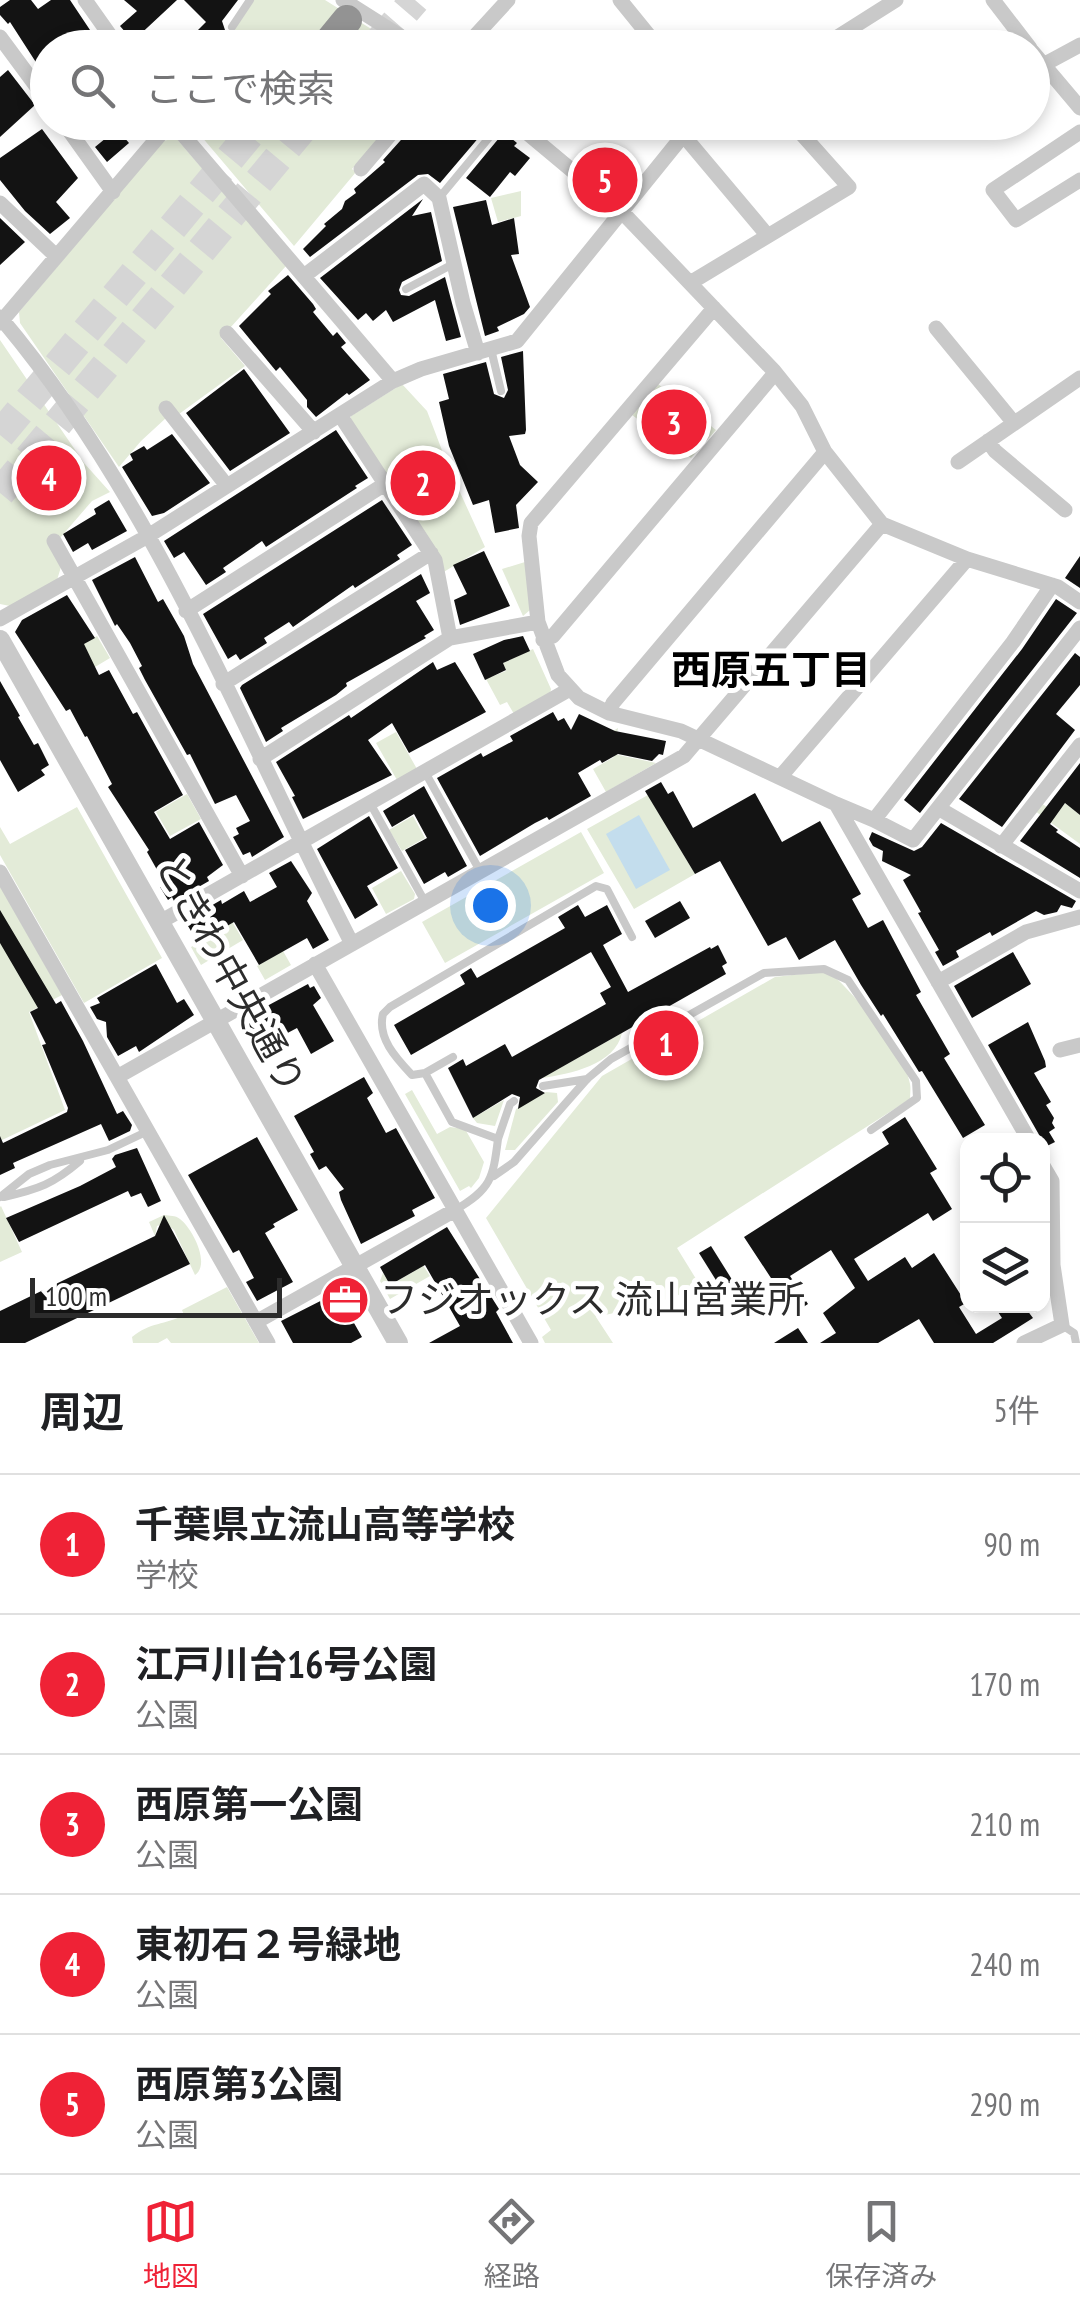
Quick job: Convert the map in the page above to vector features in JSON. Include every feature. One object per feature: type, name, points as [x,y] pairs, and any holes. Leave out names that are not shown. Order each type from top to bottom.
[{"type":"street","points":[[85,0],[106,30]]},
{"type":"street","points":[[480,30],[508,0]]},
{"type":"street","points":[[620,0],[644,30]]},
{"type":"street","points":[[848,30],[896,0]]},
{"type":"street","points":[[993,0],[1016,30]]},
{"type":"street","points":[[345,10],[384,30]]},
{"type":"street","points":[[0,37],[30,78]]},
{"type":"street","points":[[1050,51],[1080,44]]},
{"type":"street","points":[[1050,72],[1080,108]]},
{"type":"street","points":[[1080,132],[993,190],[1016,220],[1080,180]]},
{"type":"street","points":[[76,140],[113,192]]},
{"type":"street","points":[[157,140],[1,320],[102,454],[148,536],[352,944]]},
{"type":"street","points":[[187,140],[393,382]]},
{"type":"street","points":[[361,169],[385,140]]},
{"type":"street","points":[[536,140],[623,212],[775,373],[802,406],[825,452],[882,524],[1052,585],[1080,602]]},
{"type":"street","points":[[0,619],[148,536],[393,382],[421,369],[518,342],[681,140]]},
{"type":"street","points":[[687,140],[768,236]]},
{"type":"street","points":[[690,283],[849,187],[807,140]]},
{"type":"street","points":[[304,276],[424,184],[439,198],[453,264],[485,351]]},
{"type":"street","points":[[0,202],[56,256]]},
{"type":"street","points":[[714,308],[531,523],[538,622],[558,675],[579,698],[609,713],[681,731],[913,840],[1080,628]]},
{"type":"street","points":[[936,328],[1014,422]]},
{"type":"street","points":[[227,333],[314,432]]},
{"type":"street","points":[[543,640],[553,636],[775,373]]},
{"type":"street","points":[[958,462],[1080,378]]},
{"type":"street","points":[[166,408],[227,486]]},
{"type":"street","points":[[340,415],[431,553],[450,638]]},
{"type":"street","points":[[988,440],[995,451],[1065,510]]},
{"type":"street","points":[[609,713],[612,703],[825,452]]},
{"type":"street","points":[[186,611],[386,484]]},
{"type":"street","points":[[117,1077],[684,756],[882,524]]},
{"type":"street","points":[[54,541],[242,876]]},
{"type":"street","points":[[223,684],[431,553]]},
{"type":"street","points":[[780,776],[968,558]]},
{"type":"street","points":[[874,820],[1013,642],[1052,585]]},
{"type":"street","points":[[260,758],[450,638],[538,622]]},
{"type":"street","name":"ときわ中央通り","points":[[0,640],[398,1343]]},
{"type":"street","points":[[160,922],[570,689]]},
{"type":"street","points":[[1001,846],[1080,745]]},
{"type":"street","points":[[836,804],[1025,1133]]},
{"type":"street","points":[[938,808],[1080,892]]},
{"type":"street","points":[[0,872],[268,1343]]},
{"type":"street","points":[[938,982],[1026,932],[1080,917]]},
{"type":"street","points":[[315,964],[531,1343]]},
{"type":"street","points":[[1060,1050],[1080,1045]]},
{"type":"street","points":[[1024,1343],[1062,1324],[1053,1265],[1050,1178]]},
{"type":"street","points":[[256,1322],[455,1210]]},
{"type":"lane","points":[[232,27],[250,0]]},
{"type":"lane","points":[[439,198],[487,140]]},
{"type":"lane","points":[[406,290],[453,264]]},
{"type":"lane","points":[[485,351],[502,391]]},
{"type":"lane","points":[[425,772],[480,871]]},
{"type":"lane","points":[[370,803],[425,902]]},
{"type":"lane","points":[[453,1057],[426,1073],[412,1075],[395,1058],[380,1023],[383,1014],[596,886],[607,889],[632,937]]},
{"type":"lane","points":[[455,1210],[479,1196],[494,1176],[514,1162],[587,1078],[610,1059],[764,974],[824,969],[848,980],[916,1080],[917,1098],[912,1104],[871,1130]]},
{"type":"lane","points":[[426,1073],[452,1122],[498,1139]]},
{"type":"lane","points":[[543,1086],[587,1078]]},
{"type":"lane","points":[[494,1176],[498,1139],[514,1101]]},
{"type":"lane","points":[[0,1198],[29,1174],[84,1158],[148,1131]]},
{"type":"lane","points":[[0,1198],[35,1191],[56,1181],[84,1158]]},
{"type":"lane","points":[[1062,1324],[1074,1334],[1076,1343]]},
{"type":"green space","points":[[253,0],[325,0],[373,30],[359,30],[337,11],[320,30],[234,30]]},
{"type":"green space","points":[[178,140],[286,266],[221,338],[245,366],[179,414],[166,418],[119,467],[20,323],[19,312],[163,141]]},
{"type":"green space","points":[[204,140],[377,140],[352,169],[356,172],[294,246]]},
{"type":"green space","points":[[597,152],[626,193],[620,202],[575,167]]},
{"type":"green space","points":[[521,191],[521,216],[498,222],[491,198]]},
{"type":"green space","points":[[0,340],[84,463],[110,492],[92,501],[60,538],[61,567],[57,580],[10,606],[0,604]]},
{"type":"green space","points":[[402,384],[427,411],[485,547],[442,573],[350,422],[351,416]]},
{"type":"green space","points":[[658,384],[716,430],[691,458],[632,415]]},
{"type":"green space","points":[[525,562],[530,610],[523,616],[502,569]]},
{"type":"green space","points":[[97,636],[110,658],[95,667],[67,654]]},
{"type":"green space","points":[[533,649],[550,694],[514,714],[507,702],[500,705],[486,679],[506,671],[503,663]]},
{"type":"green space","points":[[618,728],[614,754],[656,763],[606,792],[593,769],[614,757],[603,737]]},
{"type":"green space","points":[[396,732],[417,769],[397,780],[376,743]]},
{"type":"green space","points":[[187,794],[201,819],[170,836],[156,812]]},
{"type":"green space","points":[[648,795],[695,874],[634,909],[587,829]]},
{"type":"green space","points":[[1041,803],[1057,814],[1065,803],[1080,815],[1080,844],[1035,811]]},
{"type":"green space","points":[[77,807],[162,958],[84,1003],[0,855],[0,827],[10,844]]},
{"type":"green space","points":[[413,816],[425,838],[402,851],[389,830]]},
{"type":"green space","points":[[581,832],[604,873],[445,963],[422,922]]},
{"type":"green space","points":[[401,871],[415,894],[414,899],[386,914],[372,888]]},
{"type":"green space","points":[[0,886],[62,995],[29,1012],[65,1110],[0,1141]]},
{"type":"green space","points":[[227,913],[243,940],[201,965],[191,947],[225,928]]},
{"type":"green space","points":[[283,951],[291,965],[265,980],[257,966]]},
{"type":"green space","points":[[827,971],[876,1023],[899,1057],[910,1086],[910,1099],[677,1248],[701,1287],[622,1315],[596,1317],[613,1343],[545,1343],[542,1337],[551,1330],[486,1218],[602,1076],[775,977]]},
{"type":"green space","points":[[622,1033],[618,1044],[601,1060],[542,1078]]},
{"type":"green space","points":[[412,1090],[437,1134],[450,1127],[465,1129],[484,1162],[471,1188],[460,1191],[405,1094]]},
{"type":"green space","points":[[546,1092],[557,1093],[558,1102],[515,1150],[505,1150],[516,1109]]},
{"type":"green space","points":[[504,1100],[495,1126],[477,1123],[473,1118]]},
{"type":"green space","points":[[0,1207],[22,1252],[0,1262]]},
{"type":"green space","points":[[164,1215],[180,1219],[190,1230],[201,1263],[195,1275],[174,1230],[165,1223],[157,1226],[155,1236],[149,1222]]},
{"type":"green space","points":[[419,1259],[430,1276],[390,1299],[380,1281],[383,1273],[390,1285],[413,1272]]},
{"type":"green space","points":[[227,1287],[259,1343],[171,1343],[167,1338],[158,1343],[133,1343],[132,1337],[139,1332],[184,1315],[182,1310]]},
{"type":"water","points":[[639,815],[670,870],[636,889],[606,834]]},
{"type":"building","points":[[10,0],[31,0],[38,9],[51,0],[70,0],[90,30],[30,30],[30,53],[10,22],[0,15],[0,7]]},
{"type":"building","points":[[124,0],[177,0],[145,30],[123,30],[120,26],[137,11]]},
{"type":"building","points":[[184,0],[238,0],[222,21],[225,30],[198,30],[206,22]]},
{"type":"building","points":[[8,70],[30,99],[30,110],[0,137],[0,77]]},
{"type":"building","points":[[30,137],[50,140],[78,178],[56,202],[70,218],[50,234],[0,180],[0,158]]},
{"type":"building","points":[[104,140],[129,143],[107,162],[95,147]]},
{"type":"building","points":[[401,140],[477,140],[440,183],[428,174],[418,175],[310,257],[303,249]]},
{"type":"building","points":[[497,140],[513,140],[517,143],[514,146],[530,158],[515,176],[510,172],[490,197],[466,178]]},
{"type":"building","points":[[423,199],[412,216],[431,212],[442,261],[402,282],[399,290],[401,295],[409,296],[445,277],[461,337],[446,341],[435,300],[393,322],[386,310],[373,321],[366,313],[358,320],[320,278]]},
{"type":"building","points":[[486,200],[492,225],[514,218],[519,254],[511,255],[530,307],[497,327],[499,331],[485,336],[453,207]]},
{"type":"building","points":[[0,218],[25,242],[0,265]]},
{"type":"building","points":[[288,275],[333,336],[337,332],[346,343],[341,347],[370,380],[316,417],[280,367],[276,371],[239,326],[271,294],[268,291]]},
{"type":"building","points":[[523,351],[526,430],[525,434],[509,436],[520,465],[538,482],[516,505],[519,528],[495,533],[489,500],[473,505],[449,446],[439,402],[449,399],[443,374],[486,362],[494,394],[504,398],[508,390],[501,357]]},
{"type":"building","points":[[244,369],[290,433],[230,471],[186,413]]},
{"type":"building","points":[[336,430],[368,478],[357,488],[266,547],[262,541],[206,585],[184,552],[174,558],[164,541]]},
{"type":"building","points":[[172,434],[210,483],[164,513],[152,516],[122,467],[133,460],[130,454],[144,446],[147,450]]},
{"type":"building","points":[[109,500],[127,531],[92,550],[88,543],[73,552],[63,534],[96,514],[94,509]]},
{"type":"building","points":[[382,500],[412,545],[397,555],[400,559],[355,588],[353,585],[293,627],[289,622],[264,638],[267,643],[240,660],[236,654],[228,659],[203,614]]},
{"type":"building","points":[[484,551],[510,606],[460,625],[454,600],[467,594],[453,565]]},
{"type":"building","points":[[1080,556],[1080,588],[1065,578]]},
{"type":"building","points":[[135,557],[158,602],[163,599],[184,636],[193,664],[284,837],[252,857],[250,852],[243,855],[233,837],[239,834],[236,828],[250,821],[236,795],[215,804],[92,580]]},
{"type":"building","points":[[421,574],[430,593],[416,601],[434,630],[346,683],[336,695],[281,728],[283,731],[266,742],[240,688],[242,685]]},
{"type":"building","points":[[67,595],[95,638],[84,644],[99,675],[109,670],[183,795],[154,812],[170,839],[199,822],[223,865],[207,877],[209,881],[174,901],[172,897],[168,900],[160,887],[165,884],[149,850],[108,787],[112,784],[87,736],[70,709],[66,711],[15,632],[22,620]]},
{"type":"building","points":[[1056,599],[1077,613],[920,813],[904,800],[1022,649]]},
{"type":"building","points":[[523,636],[530,651],[503,663],[506,670],[485,680],[473,654]]},
{"type":"building","points":[[1075,653],[1080,657],[1080,685],[1056,714],[1075,730],[1002,827],[959,799]]},
{"type":"building","points":[[433,662],[437,670],[455,662],[486,712],[409,753],[392,723],[368,740],[392,775],[303,819],[276,762],[349,715],[351,718]]},
{"type":"building","points":[[0,681],[49,765],[41,770],[45,775],[18,792],[0,760]]},
{"type":"building","points":[[553,712],[558,721],[564,718],[571,730],[579,714],[615,731],[666,741],[663,755],[652,761],[618,754],[602,763],[600,760],[578,773],[591,796],[480,856],[437,778],[481,753],[483,757],[513,741],[510,736]]},
{"type":"building","points":[[1080,763],[1080,815],[1065,803],[1050,824],[1080,848],[1080,878],[1020,841]]},
{"type":"building","points":[[661,782],[668,794],[673,791],[693,828],[755,793],[782,842],[820,821],[861,894],[852,899],[868,928],[883,920],[921,992],[916,995],[950,1054],[944,1058],[985,1125],[971,1133],[960,1133],[835,940],[799,960],[786,937],[768,946],[720,861],[695,874],[645,791]]},
{"type":"building","points":[[424,786],[467,866],[424,884],[405,850],[427,838],[414,814],[392,827],[383,811]]},
{"type":"building","points":[[369,816],[398,868],[367,886],[378,905],[355,919],[317,849]]},
{"type":"building","points":[[941,823],[1076,901],[1072,908],[1061,905],[1057,912],[1044,915],[1036,911],[956,951],[959,957],[943,966],[935,952],[939,950],[903,880],[911,875],[882,861],[883,851],[869,839],[872,832],[914,851]]},
{"type":"building","points":[[291,861],[312,893],[307,901],[329,940],[313,949],[307,938],[259,965],[234,922],[206,938],[204,934],[197,938],[191,931],[185,921],[221,900],[222,904],[244,891],[250,902],[277,887],[269,873]]},
{"type":"building","points":[[680,901],[690,918],[655,938],[645,921]]},
{"type":"building","points":[[578,905],[585,917],[607,905],[622,934],[603,945],[628,992],[718,945],[727,963],[722,966],[726,974],[539,1080],[536,1088],[545,1093],[518,1109],[520,1097],[512,1094],[473,1118],[448,1068],[463,1059],[466,1066],[505,1044],[512,1057],[606,1004],[600,993],[611,987],[591,952],[411,1055],[394,1025],[465,984],[460,975],[471,968],[477,978],[565,928],[558,917]]},
{"type":"building","points":[[0,910],[56,1004],[61,1001],[117,1114],[123,1111],[132,1125],[130,1131],[109,1141],[101,1124],[13,1163],[15,1168],[0,1175],[0,1136],[3,1143],[67,1112],[68,1108],[42,1045],[46,1044],[30,1012],[38,1008],[0,943]]},
{"type":"building","points":[[1013,952],[1031,984],[972,1018],[954,986]]},
{"type":"building","points":[[156,964],[177,1003],[184,999],[194,1015],[139,1052],[136,1046],[118,1056],[107,1037],[106,1022],[97,1019],[90,1007],[100,1003],[97,998]]},
{"type":"building","points":[[308,984],[310,988],[314,986],[321,998],[313,1005],[334,1041],[311,1054],[297,1028],[261,1047],[259,1043],[252,1047],[241,1020]]},
{"type":"building","points":[[1028,1022],[1045,1061],[1046,1067],[1034,1073],[1051,1102],[1046,1105],[1055,1128],[1050,1133],[1038,1133],[988,1045]]},
{"type":"building","points":[[364,1077],[373,1093],[367,1098],[386,1133],[396,1128],[435,1198],[412,1210],[415,1216],[361,1244],[341,1200],[339,1192],[344,1189],[326,1166],[319,1170],[310,1154],[314,1152],[294,1116]]},
{"type":"building","points":[[905,1117],[937,1169],[930,1173],[952,1209],[933,1221],[928,1213],[854,1259],[868,1281],[905,1257],[912,1268],[934,1253],[960,1294],[960,1313],[976,1334],[1002,1318],[999,1313],[1029,1313],[1033,1318],[993,1343],[934,1343],[919,1319],[878,1343],[820,1343],[836,1333],[823,1313],[855,1288],[831,1250],[790,1276],[808,1304],[794,1313],[744,1237],[889,1144],[882,1132]]},
{"type":"building","points":[[257,1137],[298,1210],[265,1233],[293,1282],[257,1301],[246,1282],[254,1278],[239,1250],[233,1253],[188,1175]]},
{"type":"building","points":[[137,1148],[161,1201],[148,1207],[141,1193],[131,1197],[128,1191],[19,1242],[6,1218],[116,1167],[112,1159],[115,1155]]},
{"type":"building","points":[[164,1215],[190,1264],[25,1343],[0,1343],[0,1311],[155,1236]]},
{"type":"building","points":[[447,1227],[499,1309],[496,1312],[513,1343],[429,1343],[460,1326],[425,1265],[390,1285],[380,1267]]},
{"type":"building","points":[[711,1246],[736,1286],[724,1293],[699,1253]]},
{"type":"building","points":[[346,1288],[359,1311],[350,1316],[362,1337],[351,1343],[293,1343],[281,1321]]},
{"type":"building","points":[[798,1328],[808,1343],[774,1343]]},
{"type":"tunnel","points":[[389,30],[415,0]]},
{"type":"tunnel","points":[[0,435],[245,140]]},
{"type":"tunnel","points":[[0,493],[293,140]]},
{"type":"place","name":"西原第3公園","points":[[605,180]]},
{"type":"place","name":"西原第一公園","points":[[674,422]]},
{"type":"place","name":"東初石２号緑地","points":[[49,478]]},
{"type":"place","name":"江戸川台16号公園","points":[[423,483]]},
{"type":"place","name":"千葉県立流山高等学校","points":[[666,1043]]},
{"type":"place","name":"フジオックス 流山営業所","points":[[345,1300]]},
{"type":"district","name":"西原五丁目","points":[[771,670]]}]
